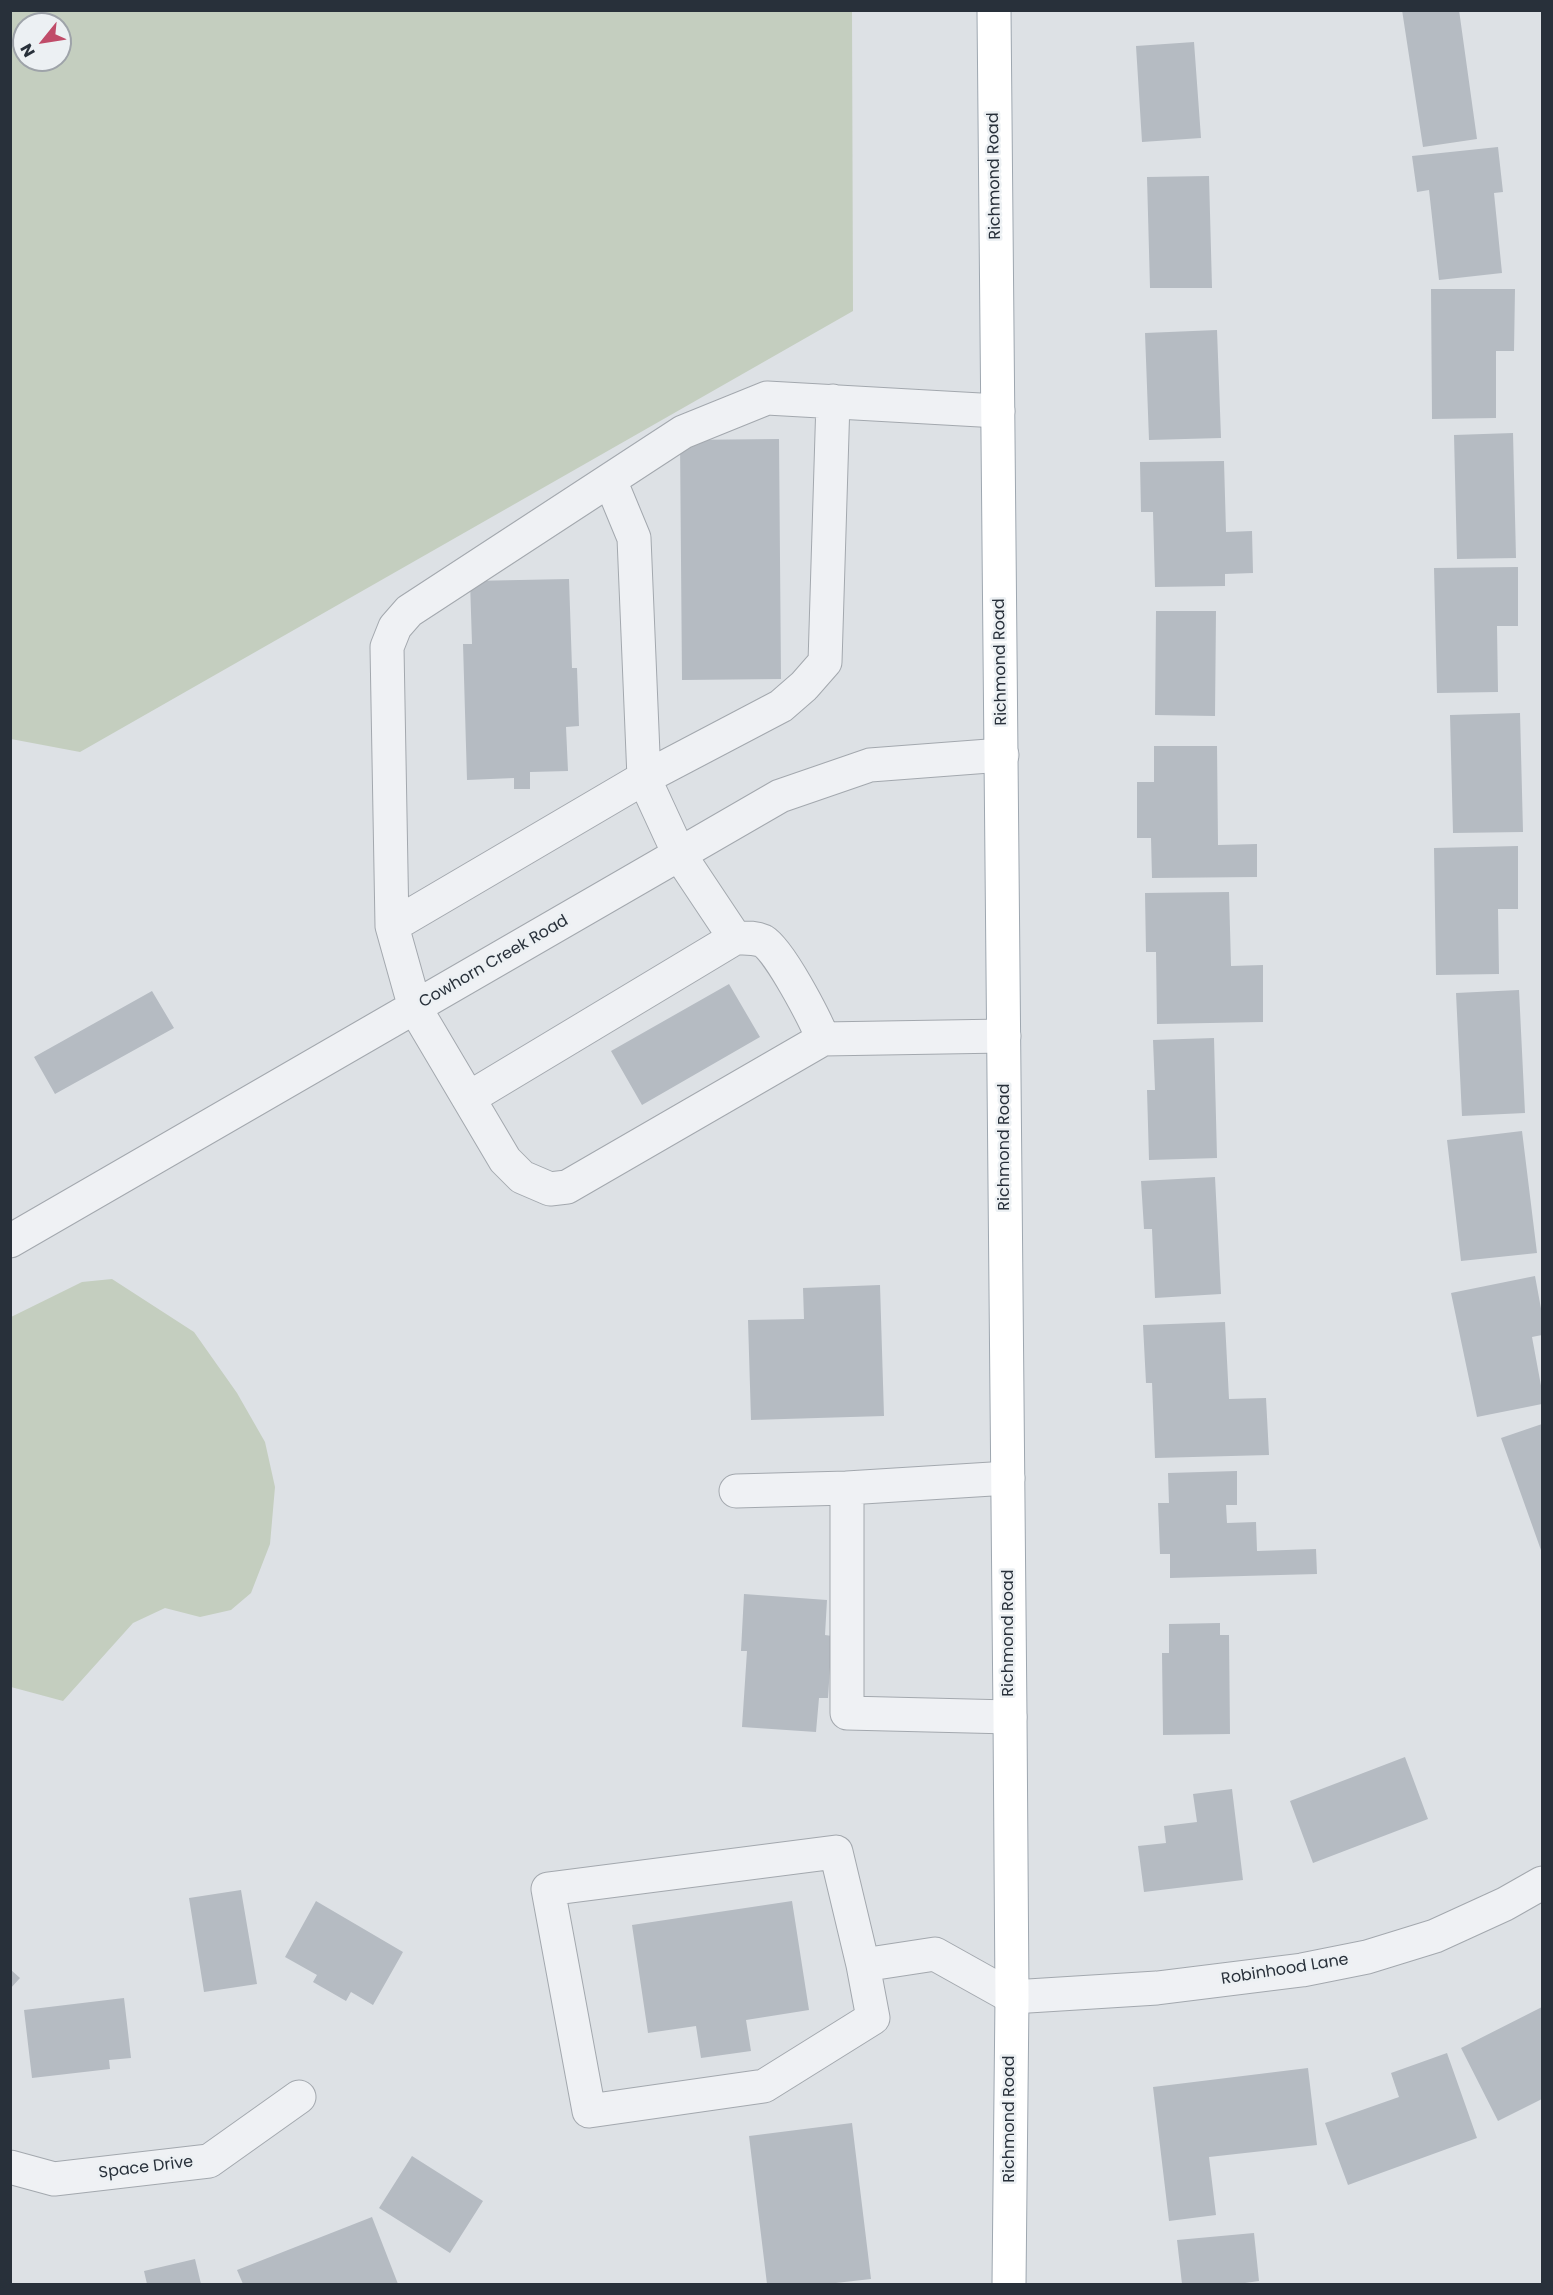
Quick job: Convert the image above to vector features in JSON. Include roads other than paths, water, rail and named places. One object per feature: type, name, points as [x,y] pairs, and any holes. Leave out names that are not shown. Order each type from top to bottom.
[{"type":"main road","name":"Richmond Road","points":[[994,10],[1010,1717],[1009,2284]]},
{"type":"street","points":[[998,411],[767,398],[682,432],[409,611],[395,627],[387,647],[392,926],[415,1008],[506,1160],[522,1176],[550,1189],[567,1187],[823,1040],[1004,1036]]},
{"type":"street","points":[[392,926],[644,778],[781,706],[804,686],[825,662],[833,401]]},
{"type":"street","points":[[610,480],[634,538],[644,778],[679,855],[735,938]]},
{"type":"street","name":"Cowhorn Creek Road","points":[[10,1241],[780,796],[870,765],[1002,755]]},
{"type":"street","points":[[469,1098],[735,938],[752,937],[765,942],[785,969],[814,1018],[823,1040]]},
{"type":"street","points":[[736,1491],[847,1488],[1008,1478]]},
{"type":"street","points":[[847,1488],[847,1713],[1010,1717]]},
{"type":"street","points":[[836,1852],[863,1965],[873,2018],[764,2086],[589,2111],[548,1889],[836,1852]]},
{"type":"street","name":"Robinhood Lane","points":[[1011,1997],[1157,1988],[1302,1970],[1367,1958],[1435,1936],[1505,1904],[1542,1883]]},
{"type":"street","points":[[863,1965],[935,1954],[1011,1997]]},
{"type":"street","name":"Space Drive","points":[[10,2167],[54,2180],[209,2161],[298,2097]]}]
